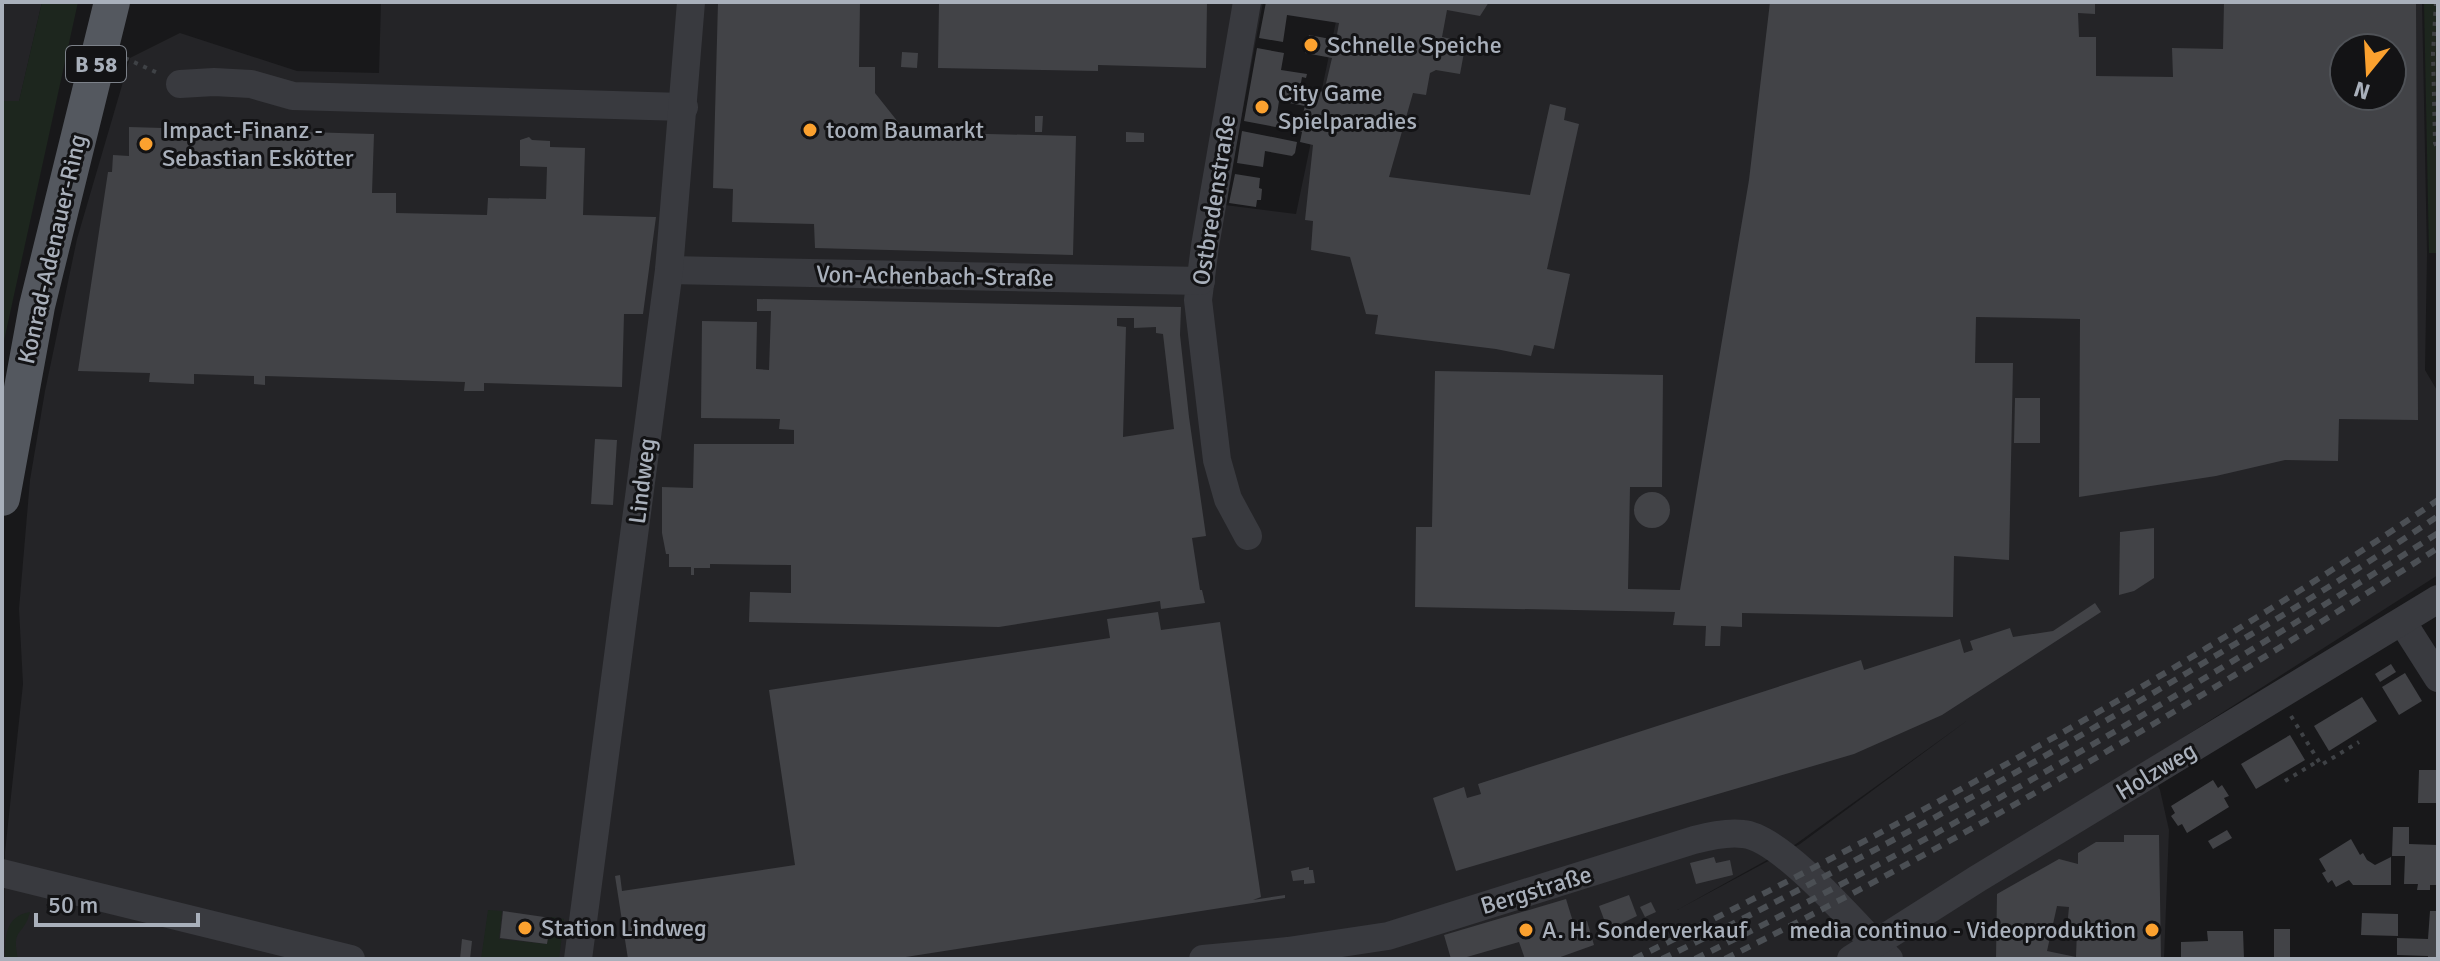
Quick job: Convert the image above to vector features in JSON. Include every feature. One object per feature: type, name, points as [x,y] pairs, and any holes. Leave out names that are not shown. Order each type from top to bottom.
[{"type":"main road","name":"Konrad-Adenauer-Ring","points":[[2,498],[37,306],[112,2]]},
{"type":"street","name":"Lindweg","points":[[578,959],[669,270],[691,2]]},
{"type":"street","name":"Ostbredenstraße","points":[[1247,2],[1198,300],[1217,460],[1228,499],[1248,536]]},
{"type":"street","points":[[180,84],[251,84],[293,96],[684,107]]},
{"type":"street","name":"Von-Achenbach-Straße","points":[[669,270],[1201,281]]},
{"type":"street","name":"Holzweg","points":[[1871,954],[2438,599]]},
{"type":"street","points":[[2403,623],[2435,672]]},
{"type":"street","name":"Bergstraße","points":[[1203,959],[1288,951],[1388,936],[1707,836],[1745,833],[1775,846],[1842,910],[1871,954]]},
{"type":"street","points":[[2,873],[351,959]]},
{"type":"path","points":[[2436,2],[2433,99],[2438,150]]},
{"type":"path","points":[[99,51],[135,62],[180,84]]},
{"type":"path","points":[[2279,697],[2321,765],[2359,742]]},
{"type":"path","points":[[2285,781],[2318,761]]},
{"type":"shaded area","points":[[2,2],[42,2],[19,102],[2,101]]},
{"type":"shaded area","points":[[42,2],[78,2],[2,350],[2,101],[19,101]]},
{"type":"shaded area","points":[[381,2],[1263,2],[1225,205],[1296,214],[1340,2],[2422,2],[2427,254],[2425,370],[2438,392],[2438,575],[2148,760],[2034,828],[2147,764],[2160,790],[2169,830],[2164,959],[4,959],[5,852],[23,684],[19,609],[30,480],[77,239],[130,58],[180,33],[297,71],[379,73]],"holes":[[[1968,720],[1800,844],[1677,910],[1796,844]]]},
{"type":"shaded area","points":[[2424,2],[2438,2],[2438,253],[2429,253]]},
{"type":"shaded area","points":[[488,910],[502,911],[499,939],[547,944],[551,917],[564,919],[559,959],[481,959]]},
{"type":"shaded area","points":[[30,912],[17,936],[18,959],[5,959],[6,936],[11,923]]},
{"type":"building","name":"toom Baumarkt","points":[[718,2],[860,2],[859,67],[875,67],[875,93],[906,132],[1076,136],[1073,255],[815,248],[814,224],[732,222],[733,189],[713,188]]},
{"type":"building","points":[[939,2],[1207,2],[1206,68],[1098,65],[1098,71],[938,68]]},
{"type":"building","points":[[1266,2],[1489,2],[1480,16],[1447,10],[1442,37],[1466,42],[1460,74],[1436,70],[1430,73],[1426,95],[1413,93],[1389,177],[1530,195],[1550,104],[1566,108],[1564,120],[1579,124],[1547,269],[1570,274],[1554,349],[1534,345],[1531,356],[1375,334],[1378,315],[1366,314],[1350,257],[1311,250],[1313,221],[1305,220],[1313,145],[1300,142],[1302,132],[1244,121],[1257,48],[1284,53],[1281,70],[1307,74],[1306,78],[1302,77],[1300,88],[1324,92],[1332,58],[1305,53],[1309,35],[1336,40],[1339,23],[1287,15],[1283,42],[1259,38]],"holes":[[[1279,101],[1305,106],[1302,117],[1277,114]]]},
{"type":"building","points":[[1770,2],[2095,2],[2095,14],[2078,13],[2079,37],[2096,37],[2096,76],[2173,77],[2172,48],[2223,49],[2224,2],[2416,2],[2418,420],[2339,419],[2338,461],[2285,460],[2216,476],[2079,497],[2080,319],[1976,317],[1975,363],[2013,363],[2009,560],[1954,556],[1953,617],[1742,613],[1742,627],[1721,626],[1720,646],[1705,646],[1706,626],[1673,625],[1675,612],[1415,607],[1416,527],[1432,527],[1435,371],[1663,375],[1662,487],[1630,487],[1628,589],[1680,590],[1749,180]]},
{"type":"building","points":[[902,52],[918,53],[917,68],[901,67]]},
{"type":"building","points":[[1035,116],[1043,116],[1042,132],[1035,132]]},
{"type":"building","points":[[129,127],[374,134],[372,193],[396,193],[396,213],[487,215],[488,198],[546,199],[547,167],[520,166],[520,140],[529,137],[550,141],[550,147],[585,148],[583,215],[656,217],[643,314],[624,314],[622,387],[484,383],[484,391],[464,391],[465,382],[265,376],[265,385],[254,384],[254,376],[194,374],[194,384],[149,382],[150,373],[78,371],[108,172],[112,172],[113,155],[129,156]]},
{"type":"building","points":[[1242,131],[1297,142],[1295,153],[1292,156],[1265,151],[1263,167],[1237,163]]},
{"type":"building","points":[[1126,132],[1144,133],[1144,142],[1126,142]]},
{"type":"building","points":[[1235,174],[1260,178],[1261,200],[1257,200],[1256,207],[1229,203]]},
{"type":"building","points":[[757,299],[1181,307],[1180,335],[1206,536],[1192,538],[1205,603],[1161,609],[1160,601],[999,627],[749,622],[750,592],[791,593],[791,565],[710,564],[710,568],[694,568],[694,575],[691,575],[691,567],[669,567],[669,554],[666,554],[662,533],[662,487],[693,488],[694,444],[794,444],[794,430],[779,429],[780,419],[701,418],[702,321],[757,322],[756,369],[769,370],[771,311],[757,311]],"holes":[[[1117,318],[1134,318],[1134,328],[1156,327],[1156,333],[1163,334],[1174,429],[1123,437],[1126,327],[1117,326]]]},
{"type":"building","points":[[2015,398],[2040,398],[2040,443],[2014,443]]},
{"type":"building","points":[[595,439],[617,440],[613,505],[591,504]]},
{"type":"building","points":[[1652,492],[1665,497],[1670,510],[1665,523],[1652,528],[1639,523],[1634,510],[1639,497]]},
{"type":"building","points":[[2154,528],[2154,578],[2134,591],[2119,595],[2120,532]]},
{"type":"building","points":[[2095,603],[2101,612],[1942,715],[1854,754],[1456,871],[1433,798],[1464,787],[1467,798],[1481,794],[1478,784],[1861,660],[1864,670],[1960,639],[1964,653],[1973,650],[1970,641],[2010,628],[2013,637],[2053,631]]},
{"type":"building","points":[[1158,612],[1161,630],[1220,622],[1261,897],[1253,900],[1285,895],[1285,898],[893,959],[628,959],[615,876],[620,875],[622,891],[795,865],[769,690],[1110,638],[1107,619]]},
{"type":"building","points":[[2391,664],[2396,672],[2380,682],[2375,674]]},
{"type":"building","points":[[2405,673],[2422,701],[2399,715],[2382,687]]},
{"type":"building","points":[[2362,697],[2377,721],[2329,751],[2314,726]]},
{"type":"building","points":[[2290,735],[2305,760],[2256,789],[2241,764]]},
{"type":"building","points":[[2419,770],[2438,770],[2438,803],[2418,803]]},
{"type":"building","points":[[2213,780],[2218,788],[2222,785],[2229,796],[2224,798],[2229,807],[2187,833],[2182,824],[2178,826],[2171,816],[2175,813],[2171,806]]},
{"type":"building","points":[[2393,827],[2409,827],[2409,844],[2438,845],[2438,885],[2430,885],[2430,890],[2417,890],[2418,884],[2404,884],[2405,856],[2392,856]]},
{"type":"building","points":[[2227,830],[2232,838],[2213,849],[2208,841]]},
{"type":"building","points":[[2124,835],[2159,835],[2161,959],[1996,959],[1997,894],[2059,859],[2078,864],[2078,853],[2096,842],[2124,842]],"holes":[[[2057,906],[2069,907],[2067,928],[2077,930],[2076,957],[2047,951]]]},
{"type":"building","points":[[2351,839],[2360,855],[2363,853],[2375,865],[2391,857],[2391,885],[2353,885],[2349,880],[2336,887],[2332,880],[2328,883],[2319,859]]},
{"type":"building","points":[[1714,857],[1716,863],[1730,860],[1733,875],[1696,884],[1690,863]]},
{"type":"building","points":[[1309,867],[1313,870],[1315,883],[1293,881],[1291,871]]},
{"type":"building","points":[[1629,895],[1637,916],[1608,930],[1599,906]]},
{"type":"building","name":"A. H. Sonderverkauf","points":[[1566,899],[1574,925],[1587,921],[1594,945],[1555,959],[1525,959],[1519,942],[1451,959],[1444,935]]},
{"type":"building","points":[[1651,902],[1656,912],[1645,917],[1640,907]]},
{"type":"building","name":"Station Lindweg","points":[[503,911],[551,918],[547,944],[500,938]]},
{"type":"building","points":[[2430,911],[2438,911],[2438,959],[2397,955],[2397,938],[2428,939]]},
{"type":"building","points":[[2362,913],[2398,914],[2398,936],[2361,935]]},
{"type":"building","points":[[2274,929],[2290,929],[2290,958],[2274,958]]},
{"type":"building","points":[[2207,931],[2243,931],[2244,959],[2181,959],[2181,942],[2208,941]]},
{"type":"building","points":[[462,939],[472,941],[470,959],[460,959]]},
{"type":"railway","points":[[1634,959],[1840,854],[2044,743],[2244,625],[2438,500]]},
{"type":"railway","points":[[1662,959],[1859,858],[2053,751],[2278,618],[2438,516]]},
{"type":"railway","points":[[1695,959],[1886,861],[2072,756],[2256,647],[2438,533]]},
{"type":"railway","points":[[1725,959],[1908,864],[2087,763],[2438,548]]},
{"type":"place","name":"Schnelle Speiche","points":[[1311,45]]},
{"type":"place","name":"City Game Spielparadies","points":[[1262,107]]},
{"type":"place","name":"toom Baumarkt","points":[[810,130]]},
{"type":"place","name":"Impact-Finanz - Sebastian Eskötter","points":[[146,144]]},
{"type":"place","name":"Station Lindweg","points":[[525,928]]},
{"type":"place","name":"A. H. Sonderverkauf","points":[[1526,930]]},
{"type":"place","name":"media continuo - Videoproduktion","points":[[2152,930]]}]
